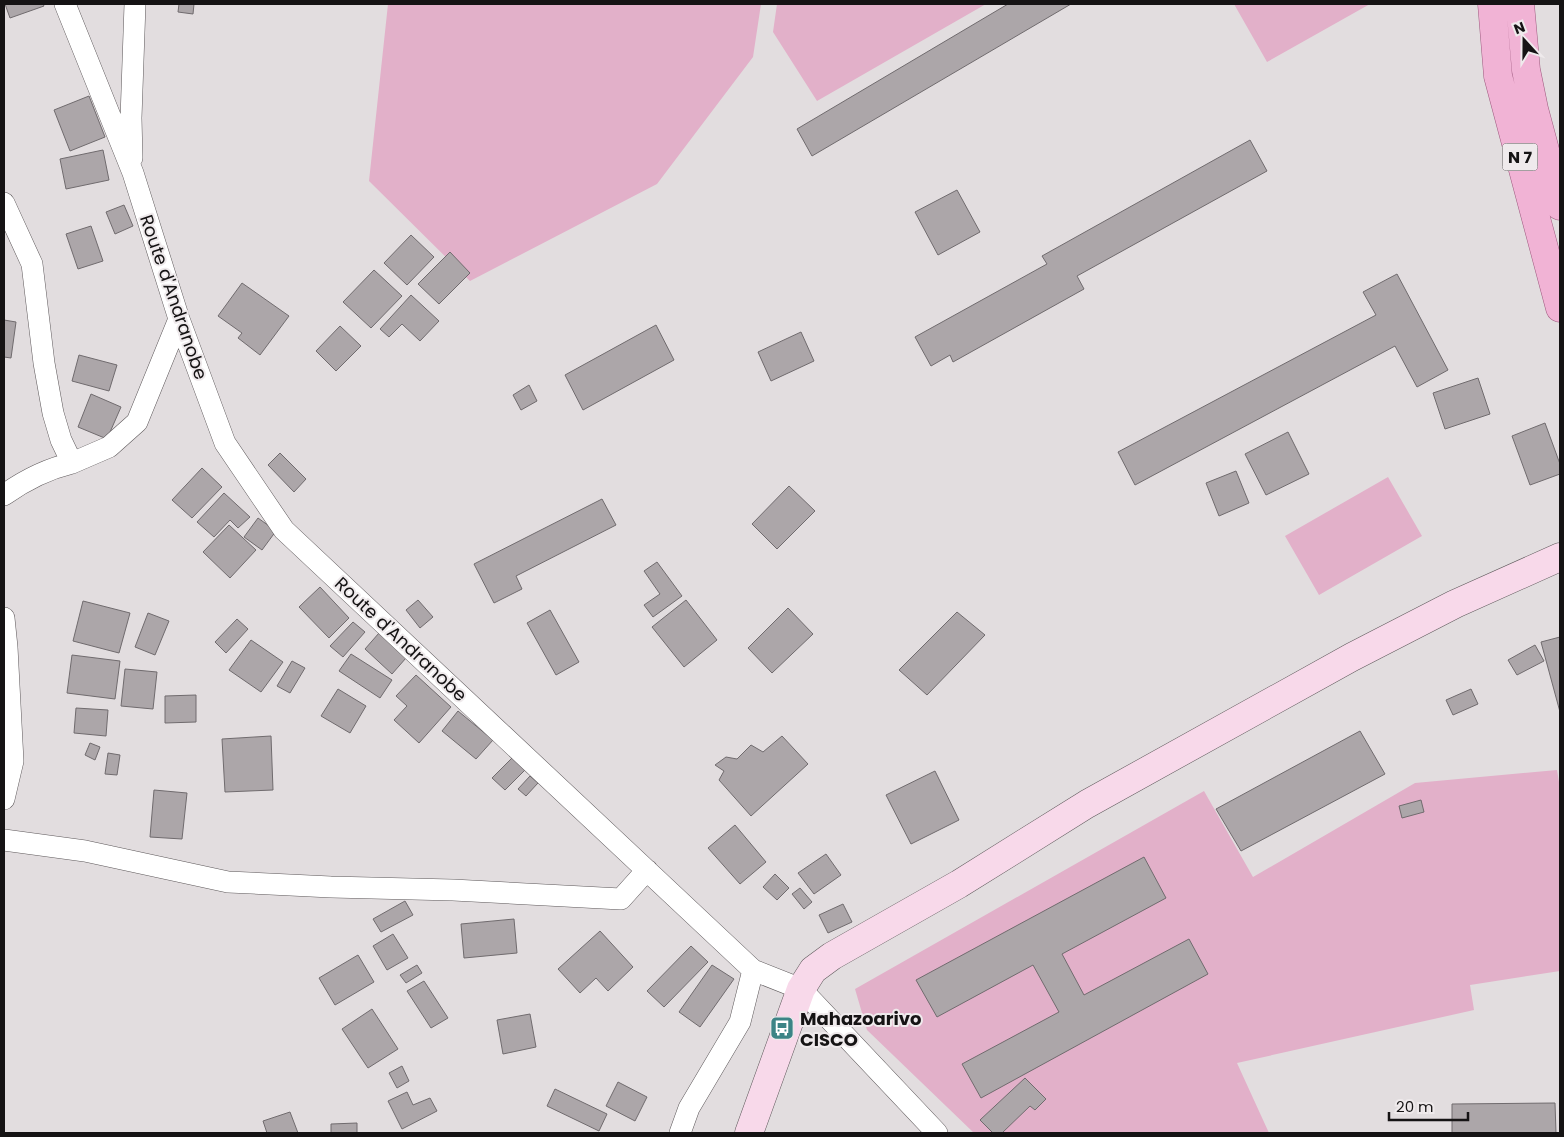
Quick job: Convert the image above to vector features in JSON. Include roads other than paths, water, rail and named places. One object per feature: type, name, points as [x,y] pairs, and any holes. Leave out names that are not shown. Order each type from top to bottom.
[{"type":"main road","name":"N 7","points":[[1492,4],[1498,76],[1560,308]]},
{"type":"main road","name":"N 7","points":[[1520,4],[1526,70],[1560,206]]},
{"type":"main road","points":[[749,1133],[801,989],[813,970],[832,956],[959,884],[1095,800],[1352,657],[1456,604],[1560,556]]},
{"type":"street","name":"Route d'Andranobe","points":[[65,4],[133,173],[180,319],[225,443],[284,530],[753,970],[801,989],[937,1133]]},
{"type":"street","points":[[133,173],[131,118],[135,4]]},
{"type":"street","points":[[4,203],[32,264],[53,413],[61,440],[72,463]]},
{"type":"street","points":[[4,495],[21,483],[52,468],[72,463],[109,447],[137,422],[180,319]]},
{"type":"street","points":[[4,618],[12,761],[4,799]]},
{"type":"street","points":[[4,840],[86,851],[228,882],[331,887],[621,899],[647,870]]},
{"type":"street","points":[[680,1133],[689,1108],[740,1022],[753,970]]},
{"type":"place","name":"Mahazoarivo CISCO","points":[[782,1028]]}]
